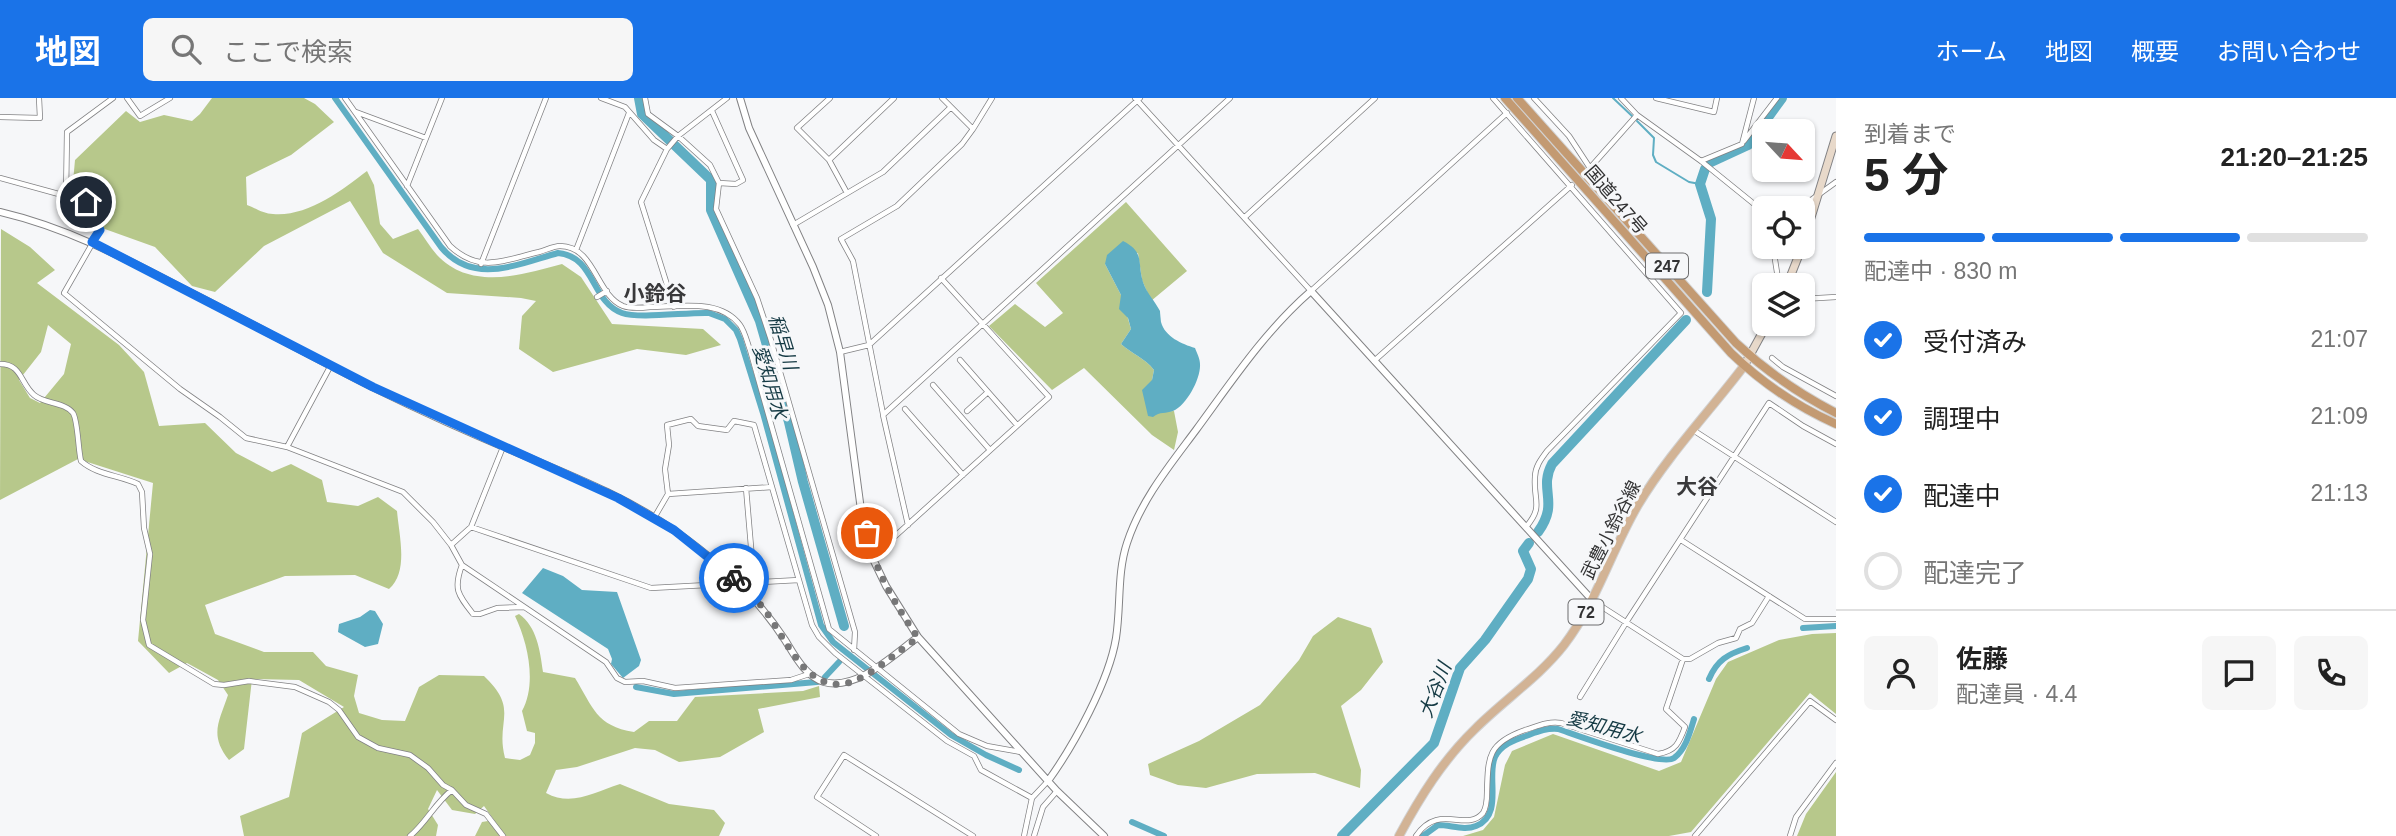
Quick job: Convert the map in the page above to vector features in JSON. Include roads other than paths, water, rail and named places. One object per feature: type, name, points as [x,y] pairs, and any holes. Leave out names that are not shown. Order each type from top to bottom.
[{"type":"highway","name":"国道247号","points":[[1505,98],[1736,344],[1783,382],[1836,413]]},
{"type":"highway","name":"国道247号","points":[[1517,98],[1693,313],[1744,366],[1793,401],[1836,424]]},
{"type":"main road","points":[[1815,205],[1836,136]]},
{"type":"main road","points":[[1744,366],[1761,336]]},
{"type":"main road","name":"武豊小鈴谷線","points":[[1399,836],[1435,774],[1475,729],[1530,681],[1563,646],[1593,601],[1638,505],[1662,469],[1744,366]]},
{"type":"street","points":[[0,117],[40,118],[39,98]]},
{"type":"street","points":[[66,196],[67,132],[113,98]]},
{"type":"street","points":[[127,98],[140,116],[170,98]]},
{"type":"street","points":[[345,98],[450,246],[461,257],[481,264],[495,263],[561,246],[576,250],[584,256],[605,291],[615,302],[628,308],[708,307],[722,310],[732,316],[742,327],[773,426],[829,629],[959,734],[987,746],[1021,751]]},
{"type":"street","points":[[407,186],[442,98]]},
{"type":"street","points":[[481,264],[546,98]]},
{"type":"street","points":[[601,98],[625,107],[654,140],[667,149]]},
{"type":"street","points":[[645,98],[648,114],[709,165],[719,183],[716,209],[757,298],[770,337],[855,632],[854,650]]},
{"type":"street","points":[[674,307],[641,202],[667,149],[727,98]]},
{"type":"street","points":[[740,98],[748,128],[813,267],[828,306],[840,352],[862,510],[872,557],[886,586],[918,638],[1057,791],[1104,836]]},
{"type":"street","points":[[830,98],[797,128],[828,160],[847,193]]},
{"type":"street","points":[[828,160],[894,98]]},
{"type":"street","points":[[943,98],[972,130]]},
{"type":"street","points":[[908,525],[853,261],[841,239],[897,206],[962,144],[992,98]]},
{"type":"street","points":[[883,415],[1230,98]]},
{"type":"street","points":[[1245,217],[1375,98]]},
{"type":"street","points":[[1493,98],[1581,177],[1681,313],[1543,457],[1535,477],[1538,508],[1526,527]]},
{"type":"street","points":[[1534,98],[1569,136],[1581,177]]},
{"type":"street","points":[[1621,98],[1637,115],[1752,202]]},
{"type":"street","points":[[1656,98],[1714,112],[1717,98]]},
{"type":"street","points":[[1742,144],[1754,98]]},
{"type":"street","points":[[1701,161],[1742,144],[1777,98]]},
{"type":"street","points":[[840,352],[870,345],[1138,99],[1593,601],[1683,659],[1690,659],[1718,643],[1736,638],[1740,629],[1752,623],[1769,596]]},
{"type":"street","points":[[793,226],[883,172],[951,107]]},
{"type":"street","points":[[355,111],[426,138]]},
{"type":"street","points":[[712,111],[743,180],[737,184],[719,183]]},
{"type":"street","points":[[576,250],[629,113]]},
{"type":"street","points":[[1024,836],[1032,798],[1059,767],[1111,659],[1127,544],[1141,510],[1158,483],[1264,337],[1287,311],[1507,113]]},
{"type":"street","points":[[1374,361],[1581,177],[1637,115]]},
{"type":"street","points":[[0,178],[86,202],[100,230],[64,293],[180,389],[246,438],[287,447],[403,492],[433,522],[462,565],[606,662],[617,678],[625,682],[643,681],[675,688],[791,680],[809,674]]},
{"type":"street","points":[[1815,197],[1836,182]]},
{"type":"street","points":[[0,212],[59,229],[92,242],[406,403],[618,498],[654,518],[674,530],[739,582],[765,610],[809,674],[826,682],[843,683],[867,675],[918,638]]},
{"type":"street","points":[[872,557],[1049,397],[941,278]]},
{"type":"street","points":[[597,297],[605,291]]},
{"type":"street","points":[[1815,298],[1836,297]]},
{"type":"street","points":[[1772,358],[1783,367],[1836,396]]},
{"type":"street","points":[[960,360],[1017,425]]},
{"type":"street","points":[[0,363],[14,367],[21,373],[32,394],[69,409],[75,416],[81,461],[88,467],[138,484],[142,492],[149,554],[143,620],[149,645],[214,684],[249,681],[284,685],[329,702],[339,710],[358,737],[378,748],[410,755],[428,768],[466,805],[486,814],[503,836]]},
{"type":"street","points":[[287,447],[331,365]]},
{"type":"street","points":[[933,385],[990,450]]},
{"type":"street","points":[[967,411],[988,392]]},
{"type":"street","points":[[1580,698],[1769,403],[1836,444]]},
{"type":"street","points":[[905,409],[963,475]]},
{"type":"street","points":[[654,518],[668,494],[667,425],[688,419],[694,420],[698,426],[727,430],[734,421],[754,425],[812,625],[818,637],[947,741],[974,756],[981,770],[1032,798]]},
{"type":"street","points":[[1693,430],[1836,522]]},
{"type":"street","points":[[451,545],[471,527],[503,447]]},
{"type":"street","points":[[668,494],[772,486]]},
{"type":"street","points":[[746,488],[754,582]]},
{"type":"street","points":[[471,527],[651,588],[799,580]]},
{"type":"street","points":[[1681,540],[1805,619],[1836,619]]},
{"type":"street","points":[[462,565],[457,580],[458,596],[473,614],[497,608],[525,607]]},
{"type":"street","points":[[1416,836],[1428,822],[1440,818],[1466,821],[1482,814],[1486,805],[1490,755],[1496,745],[1507,736],[1540,725],[1561,723],[1658,754],[1672,751],[1680,741],[1685,727],[1666,709],[1683,659]]},
{"type":"street","points":[[1695,836],[1810,701],[1836,720]]},
{"type":"street","points":[[877,836],[817,797],[844,755],[973,836]]},
{"type":"street","points":[[1790,836],[1796,817],[1836,762]]},
{"type":"street","points":[[410,836],[452,790]]},
{"type":"street","points":[[1034,836],[1042,807],[1057,791]]},
{"type":"water","points":[[1123,241],[1135,249],[1143,282],[1160,311],[1166,332],[1195,348],[1200,362],[1196,383],[1183,403],[1173,411],[1153,417],[1148,416],[1142,390],[1152,380],[1154,370],[1121,344],[1131,329],[1128,318],[1119,309],[1121,295],[1105,264],[1107,255]]},
{"type":"water","points":[[543,568],[563,576],[582,590],[617,592],[641,660],[639,666],[623,678],[611,664],[608,649],[522,593]]},
{"type":"water","points":[[370,610],[375,611],[383,624],[378,644],[365,647],[338,632],[339,624],[360,617]]},
{"type":"waterway","name":"愛知用水","points":[[335,98],[441,247],[454,259],[467,266],[496,269],[558,253],[579,262],[604,299],[622,313],[709,313],[725,319],[736,330],[740,339],[821,625],[833,642],[951,735],[1019,770]]},
{"type":"waterway","name":"稲早川","points":[[639,98],[642,114],[711,180],[711,210],[760,321],[844,626]]},
{"type":"waterway","points":[[1613,98],[1632,116]]},
{"type":"waterway","name":"大谷川","points":[[1709,163],[1748,145],[1782,98]]},
{"type":"waterway","points":[[1637,121],[1654,138],[1653,155],[1656,162],[1689,182],[1700,184]]},
{"type":"waterway","name":"大谷川","points":[[1705,169],[1700,184],[1711,219],[1707,292]]},
{"type":"waterway","name":"大谷川","points":[[1538,532],[1548,512],[1547,481],[1552,464],[1686,320]]},
{"type":"waterway","name":"大谷川","points":[[1342,836],[1434,743],[1460,668],[1485,640],[1528,579],[1531,569],[1523,551],[1529,543]]},
{"type":"waterway","name":"愛知用水","points":[[1803,628],[1836,626]]},
{"type":"waterway","name":"愛知用水","points":[[1709,679],[1724,659],[1747,648]]},
{"type":"waterway","points":[[825,677],[839,662]]},
{"type":"waterway","points":[[636,687],[674,694],[817,682]]},
{"type":"waterway","name":"愛知用水","points":[[1423,836],[1438,825],[1467,828],[1484,821],[1492,805],[1495,757],[1504,746],[1517,739],[1549,729],[1558,729],[1636,754],[1666,760],[1674,758],[1682,750],[1694,719]]},
{"type":"waterway","name":"愛知用水","points":[[1132,822],[1164,836]]},
{"type":"district","name":"小鈴谷","points":[[655,293]]},
{"type":"district","name":"大谷","points":[[1697,486]]}]
